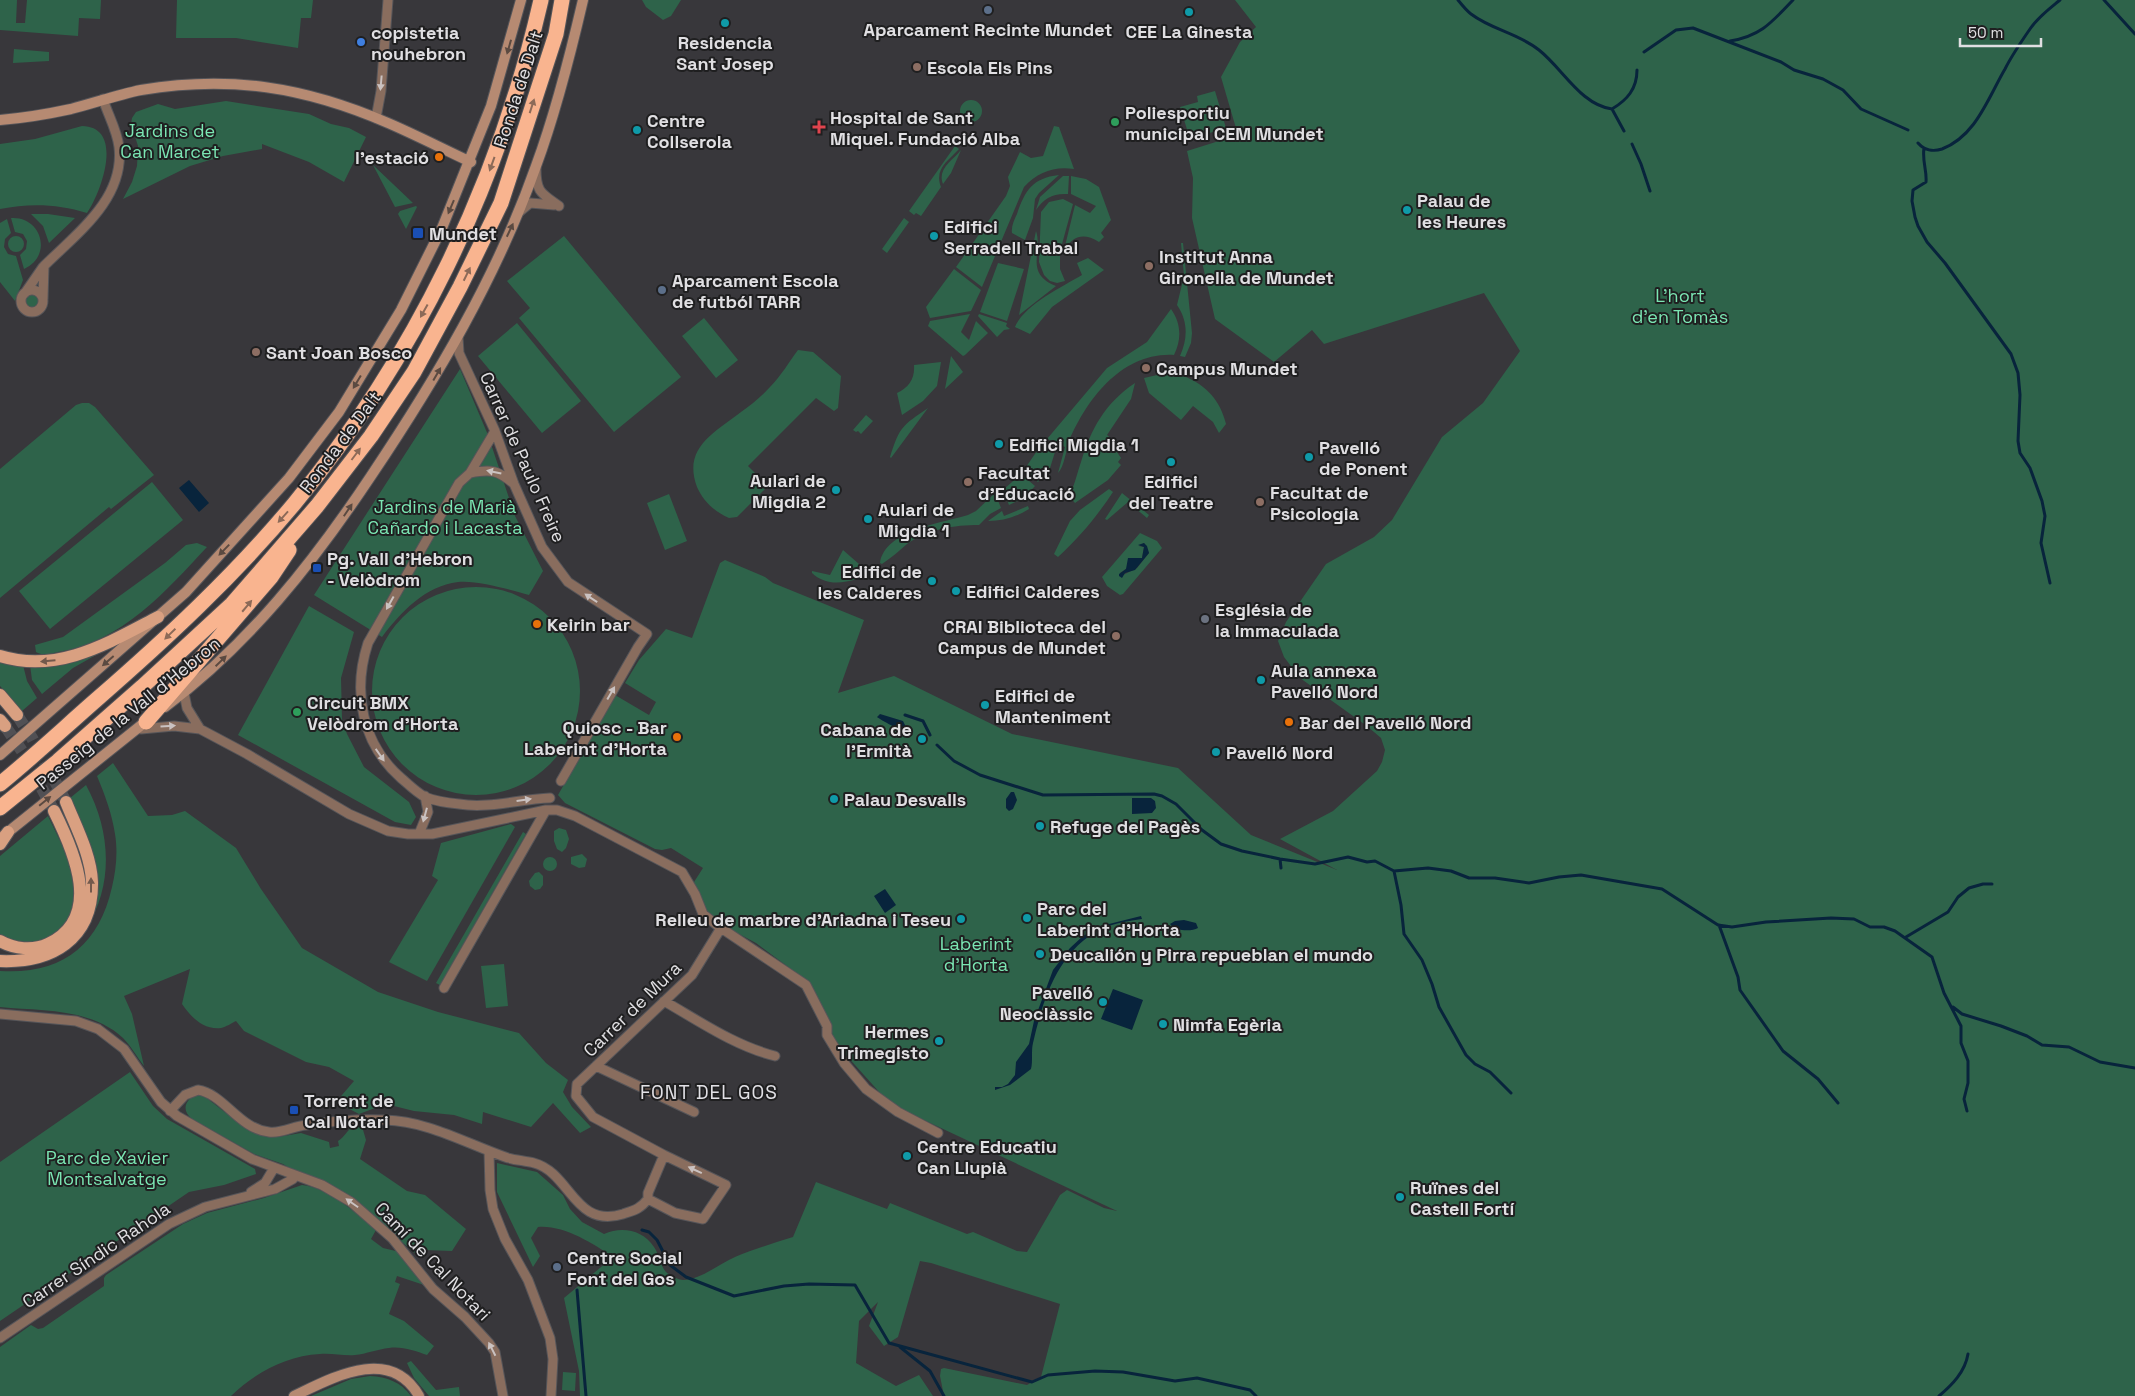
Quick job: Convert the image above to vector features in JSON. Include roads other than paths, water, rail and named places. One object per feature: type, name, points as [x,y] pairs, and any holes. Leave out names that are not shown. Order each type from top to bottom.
[{"type":"highway","name":"Ronda de Dalt","points":[[0,784],[147,656],[211,594],[293,506],[355,424],[393,366],[468,224],[490,171],[513,104],[541,0]]},
{"type":"highway","name":"Ronda de Dalt","points":[[0,808],[58,761],[232,604],[321,500],[371,436],[414,372],[460,287],[497,211],[556,34],[562,0]]},
{"type":"highway","points":[[141,725],[271,577],[321,500]]},
{"type":"main road","points":[[0,656],[16,660],[42,662],[67,658],[92,650],[158,618]]},
{"type":"main road","points":[[0,696],[17,715]]},
{"type":"main road","points":[[0,961],[28,960],[54,952],[71,940],[83,923],[91,896],[90,869],[80,836],[66,802]]},
{"type":"main road","points":[[0,941],[18,948],[44,946],[59,938],[74,921],[79,906],[80,882],[71,848],[54,811]]},
{"type":"main road","points":[[0,844],[4,835]]},
{"type":"street","points":[[376,118],[381,91],[388,0]]},
{"type":"street","points":[[0,755],[186,592],[289,478],[339,412],[401,310],[442,228],[491,106],[521,0]]},
{"type":"street","name":"Passeig de la Vall d'Hebron","points":[[4,835],[206,675],[246,637],[282,596],[336,528],[421,402],[458,337],[518,213],[536,166],[568,65],[583,0]]},
{"type":"street","points":[[0,120],[63,110],[139,91],[171,86],[213,83],[253,85],[298,92],[376,118],[470,162]]},
{"type":"street","points":[[44,266],[43,299],[39,309],[28,311],[21,302],[24,293],[44,266],[97,213],[112,188],[118,168],[119,148],[116,133],[103,99]]},
{"type":"street","points":[[518,213],[530,203],[559,206],[546,197],[536,185],[536,166]]},
{"type":"street","points":[[24,293],[31,290],[37,291],[43,299]]},
{"type":"street","name":"Carrer de Paulo Freire","points":[[458,337],[459,353],[495,431],[514,484],[542,547],[568,582],[647,634],[638,646],[561,781]]},
{"type":"street","points":[[495,431],[470,473],[459,483],[368,643],[362,662],[360,680],[362,713],[377,753],[394,772],[425,796],[459,804],[481,806],[532,798],[550,798]]},
{"type":"street","points":[[470,473],[487,470],[501,473],[514,484]]},
{"type":"street","points":[[184,693],[188,708],[203,730]]},
{"type":"street","points":[[141,725],[174,726],[203,730],[366,823],[388,831],[408,834],[440,832],[546,810],[557,810],[575,816],[682,872],[695,894],[703,914],[806,985],[827,1026],[827,1035],[844,1063],[866,1089],[898,1112],[938,1133]]},
{"type":"street","points":[[419,834],[428,812],[425,796]]},
{"type":"street","points":[[444,988],[546,810]]},
{"type":"street","name":"Carrer de Mura","points":[[664,1155],[593,1117],[576,1096],[577,1084],[692,975],[721,928]]},
{"type":"street","points":[[664,1001],[714,1030],[762,1053],[775,1056]]},
{"type":"street","name":"Camí de Cal Notari","points":[[0,1014],[76,1021],[98,1029],[124,1049],[161,1102],[170,1111],[189,1124],[252,1159],[322,1185],[351,1202],[392,1238],[433,1289],[465,1317],[489,1343],[495,1352],[503,1396]]},
{"type":"street","points":[[596,1066],[694,1112]]},
{"type":"street","points":[[170,1111],[184,1095],[198,1090],[211,1095],[248,1124],[268,1132],[342,1121],[388,1120],[421,1125],[489,1151],[544,1168],[555,1176],[581,1207],[599,1216],[612,1217],[641,1208],[648,1199],[648,1193],[664,1155],[726,1185],[704,1219],[675,1213],[648,1199]]},
{"type":"street","points":[[489,1151],[490,1190],[493,1209],[505,1239],[528,1280],[550,1338],[553,1358],[552,1396]]},
{"type":"street","name":"Carrer Síndic Rahola","points":[[242,1196],[265,1183],[274,1168]]},
{"type":"street","name":"Carrer Síndic Rahola","points":[[0,1338],[169,1224],[204,1207],[275,1189],[293,1179],[295,1175]]},
{"type":"street","points":[[294,1396],[334,1377],[368,1369],[386,1370],[402,1376],[419,1396]]},
{"type":"water","points":[[189,480],[209,503],[199,512],[179,488]]},
{"type":"water","points":[[1144,543],[1149,553],[1135,570],[1125,573],[1122,578],[1119,576],[1126,569],[1128,558],[1142,558],[1144,547],[1138,545]]},
{"type":"water","points":[[880,714],[903,721],[906,727],[901,730],[896,728],[877,717]]},
{"type":"water","points":[[1011,792],[1014,792],[1017,800],[1013,809],[1009,811],[1006,808],[1006,799]]},
{"type":"water","points":[[1132,798],[1151,798],[1155,801],[1156,808],[1152,813],[1132,814]]},
{"type":"water","points":[[885,889],[896,905],[885,913],[874,896]]},
{"type":"water","points":[[1141,916],[1142,919],[1101,929],[1086,938],[1063,963],[1042,1010],[1033,1043],[1031,1069],[1010,1085],[995,1090],[995,1087],[1002,1087],[1008,1084],[1015,1075],[1016,1062],[1029,1044],[1034,1021],[1053,970],[1070,948],[1083,936],[1101,926]]},
{"type":"water","points":[[1184,920],[1196,923],[1198,928],[1183,930],[1170,924],[1175,921]]},
{"type":"water","points":[[1113,989],[1143,1000],[1132,1030],[1101,1019]]},
{"type":"waterway","points":[[1458,0],[1469,12],[1479,19],[1531,44],[1548,58],[1582,94],[1601,106],[1612,109],[1627,98],[1635,83],[1637,70]]},
{"type":"waterway","points":[[1730,41],[1758,32],[1793,0]]},
{"type":"waterway","points":[[1918,143],[1926,149],[1939,150],[1954,143],[1964,135],[1987,104],[2011,59],[2030,29],[2040,17],[2060,0]]},
{"type":"waterway","points":[[2104,0],[2135,34]]},
{"type":"waterway","points":[[1644,52],[1676,30],[1693,28],[1781,62],[1794,70],[1823,79],[1843,90],[1861,109],[1908,130]]},
{"type":"waterway","points":[[1612,109],[1624,131]]},
{"type":"waterway","points":[[1632,144],[1650,191]]},
{"type":"waterway","points":[[1924,148],[1926,182],[1913,190],[1912,201],[1915,217],[1927,242],[1945,263],[2011,354],[2018,373],[2020,395],[2018,441],[2020,453],[2030,468],[2042,501],[2045,516],[2041,543],[2050,583]]},
{"type":"waterway","points":[[905,715],[923,721],[930,735]]},
{"type":"waterway","points":[[937,745],[954,761],[980,775],[1043,795],[1154,794],[1162,796],[1176,804],[1202,830],[1221,844],[1242,851],[1280,859],[1315,864],[1348,857],[1367,862],[1375,861],[1394,871],[1428,868],[1451,871],[1469,878],[1495,878],[1529,883],[1581,875],[1662,889],[1718,925],[1732,927],[1766,922],[1831,918],[1854,919],[1870,927],[1884,927],[1895,931],[1932,957],[1944,993],[1961,1026],[1961,1043],[1968,1061],[1968,1083],[1964,1099],[1967,1111]]},
{"type":"waterway","points":[[1280,859],[1281,868]]},
{"type":"waterway","points":[[1394,871],[1401,905],[1404,934],[1422,960],[1439,1007],[1466,1055],[1475,1064],[1490,1072],[1511,1093]]},
{"type":"waterway","points":[[1906,937],[1948,912],[1958,897],[1969,888],[1983,884],[1992,884]]},
{"type":"waterway","points":[[1719,925],[1738,977],[1740,990],[1783,1051],[1818,1079],[1838,1103]]},
{"type":"waterway","points":[[1953,1007],[1962,1014],[2027,1036],[2042,1045],[2069,1047],[2100,1062],[2135,1068]]},
{"type":"waterway","name":"Torrent de Cal Notari","points":[[642,1230],[649,1232],[657,1240],[670,1265],[686,1277],[734,1296],[784,1286],[809,1284],[855,1285],[889,1343],[1032,1382],[1048,1375],[1095,1371],[1123,1372],[1175,1381],[1197,1378],[1250,1390],[1256,1396]]},
{"type":"waterway","points":[[577,1290],[586,1396]]},
{"type":"waterway","points":[[900,1347],[930,1371],[944,1396]]},
{"type":"waterway","points":[[1939,1396],[1953,1383],[1961,1372],[1968,1354]]},
{"type":"tunnel","points":[[17,715],[32,738],[66,802]]},
{"type":"tunnel","points":[[5,726],[22,751],[54,811]]},
{"type":"place","name":"Aparcament Recinte Mundet","points":[[988,10]]},
{"type":"place","name":"CEE La Ginesta","points":[[1189,12]]},
{"type":"place","name":"Residencia Sant Josep","points":[[725,23]]},
{"type":"place","name":"copistetia nouhebron","points":[[361,42]]},
{"type":"place","name":"Escola Els Pins","points":[[917,67]]},
{"type":"place","name":"Poliesportiu municipal CEM Mundet","points":[[1115,122]]},
{"type":"place","name":"Hospital de Sant Miquel. Fundació Alba","points":[[819,127]]},
{"type":"place","name":"Centre Collserola","points":[[637,130]]},
{"type":"place","name":"l'estació","points":[[439,157]]},
{"type":"place","name":"Palau de les Heures","points":[[1407,210]]},
{"type":"place","name":"Mundet","points":[[418,233]]},
{"type":"place","name":"Edifici Serradell Trabal","points":[[934,236]]},
{"type":"place","name":"Institut Anna Gironella de Mundet","points":[[1149,266]]},
{"type":"place","name":"Aparcament Escola de futból TARR","points":[[662,290]]},
{"type":"place","name":"Sant Joan Bosco","points":[[256,352]]},
{"type":"place","name":"Campus Mundet","points":[[1146,368]]},
{"type":"place","name":"Edifici Migdia 1","points":[[999,444]]},
{"type":"place","name":"Pavelló de Ponent","points":[[1309,457]]},
{"type":"place","name":"Edifici del Teatre","points":[[1171,462]]},
{"type":"place","name":"Facultat d'Educació","points":[[968,482]]},
{"type":"place","name":"Aulari de Migdia 2","points":[[836,490]]},
{"type":"place","name":"Facultat de Psicologia","points":[[1260,502]]},
{"type":"place","name":"Aulari de Migdia 1","points":[[868,519]]},
{"type":"place","name":"Pg. Vall d'Hebron - Velòdrom","points":[[317,568]]},
{"type":"place","name":"Edifici de les Calderes","points":[[932,581]]},
{"type":"place","name":"Edifici Calderes","points":[[956,591]]},
{"type":"place","name":"Església de la Immaculada","points":[[1205,619]]},
{"type":"place","name":"Keirin bar","points":[[537,624]]},
{"type":"place","name":"CRAI Biblioteca del Campus de Mundet","points":[[1116,636]]},
{"type":"place","name":"Aula annexa Pavelló Nord","points":[[1261,680]]},
{"type":"place","name":"Edifici de Manteniment","points":[[985,705]]},
{"type":"place","name":"Circuit BMX Velòdrom d'Horta","points":[[297,712]]},
{"type":"place","name":"Bar del Pavelló Nord","points":[[1289,722]]},
{"type":"place","name":"Quiosc - Bar Laberint d'Horta","points":[[677,737]]},
{"type":"place","name":"Cabana de l'Ermità","points":[[922,739]]},
{"type":"place","name":"Pavelló Nord","points":[[1216,752]]},
{"type":"place","name":"Palau Desvalls","points":[[834,799]]},
{"type":"place","name":"Refuge del Pagès","points":[[1040,826]]},
{"type":"place","name":"Parc del Laberint d'Horta","points":[[1027,918]]},
{"type":"place","name":"Relleu de marbre d'Ariadna i Teseu","points":[[961,919]]},
{"type":"place","name":"Deucalión y Pirra repueblan el mundo","points":[[1040,954]]},
{"type":"place","name":"Pavelló Neoclàssic","points":[[1103,1002]]},
{"type":"place","name":"Nimfa Egèria","points":[[1163,1024]]},
{"type":"place","name":"Hermes Trimegisto","points":[[939,1041]]},
{"type":"place","name":"Torrent de Cal Notari","points":[[294,1110]]},
{"type":"place","name":"Centre Educatiu Can Llupià","points":[[907,1156]]},
{"type":"place","name":"Ruïnes del Castell Fortí","points":[[1400,1197]]},
{"type":"place","name":"Centre Social Font del Gos","points":[[557,1267]]},
{"type":"district","name":"FONT DEL GOS","points":[[709,1092]]},
{"type":"park label","name":"Jardins de Can Marcet","points":[[170,140]]},
{"type":"park label","name":"L'hort d'en Tomàs","points":[[1680,305]]},
{"type":"park label","name":"Jardins de Marià Cañardo i Lacasta","points":[[445,516]]},
{"type":"park label","name":"Laberint d'Horta","points":[[976,953]]},
{"type":"park label","name":"Parc de Xavier Montsalvatge","points":[[107,1167]]}]
